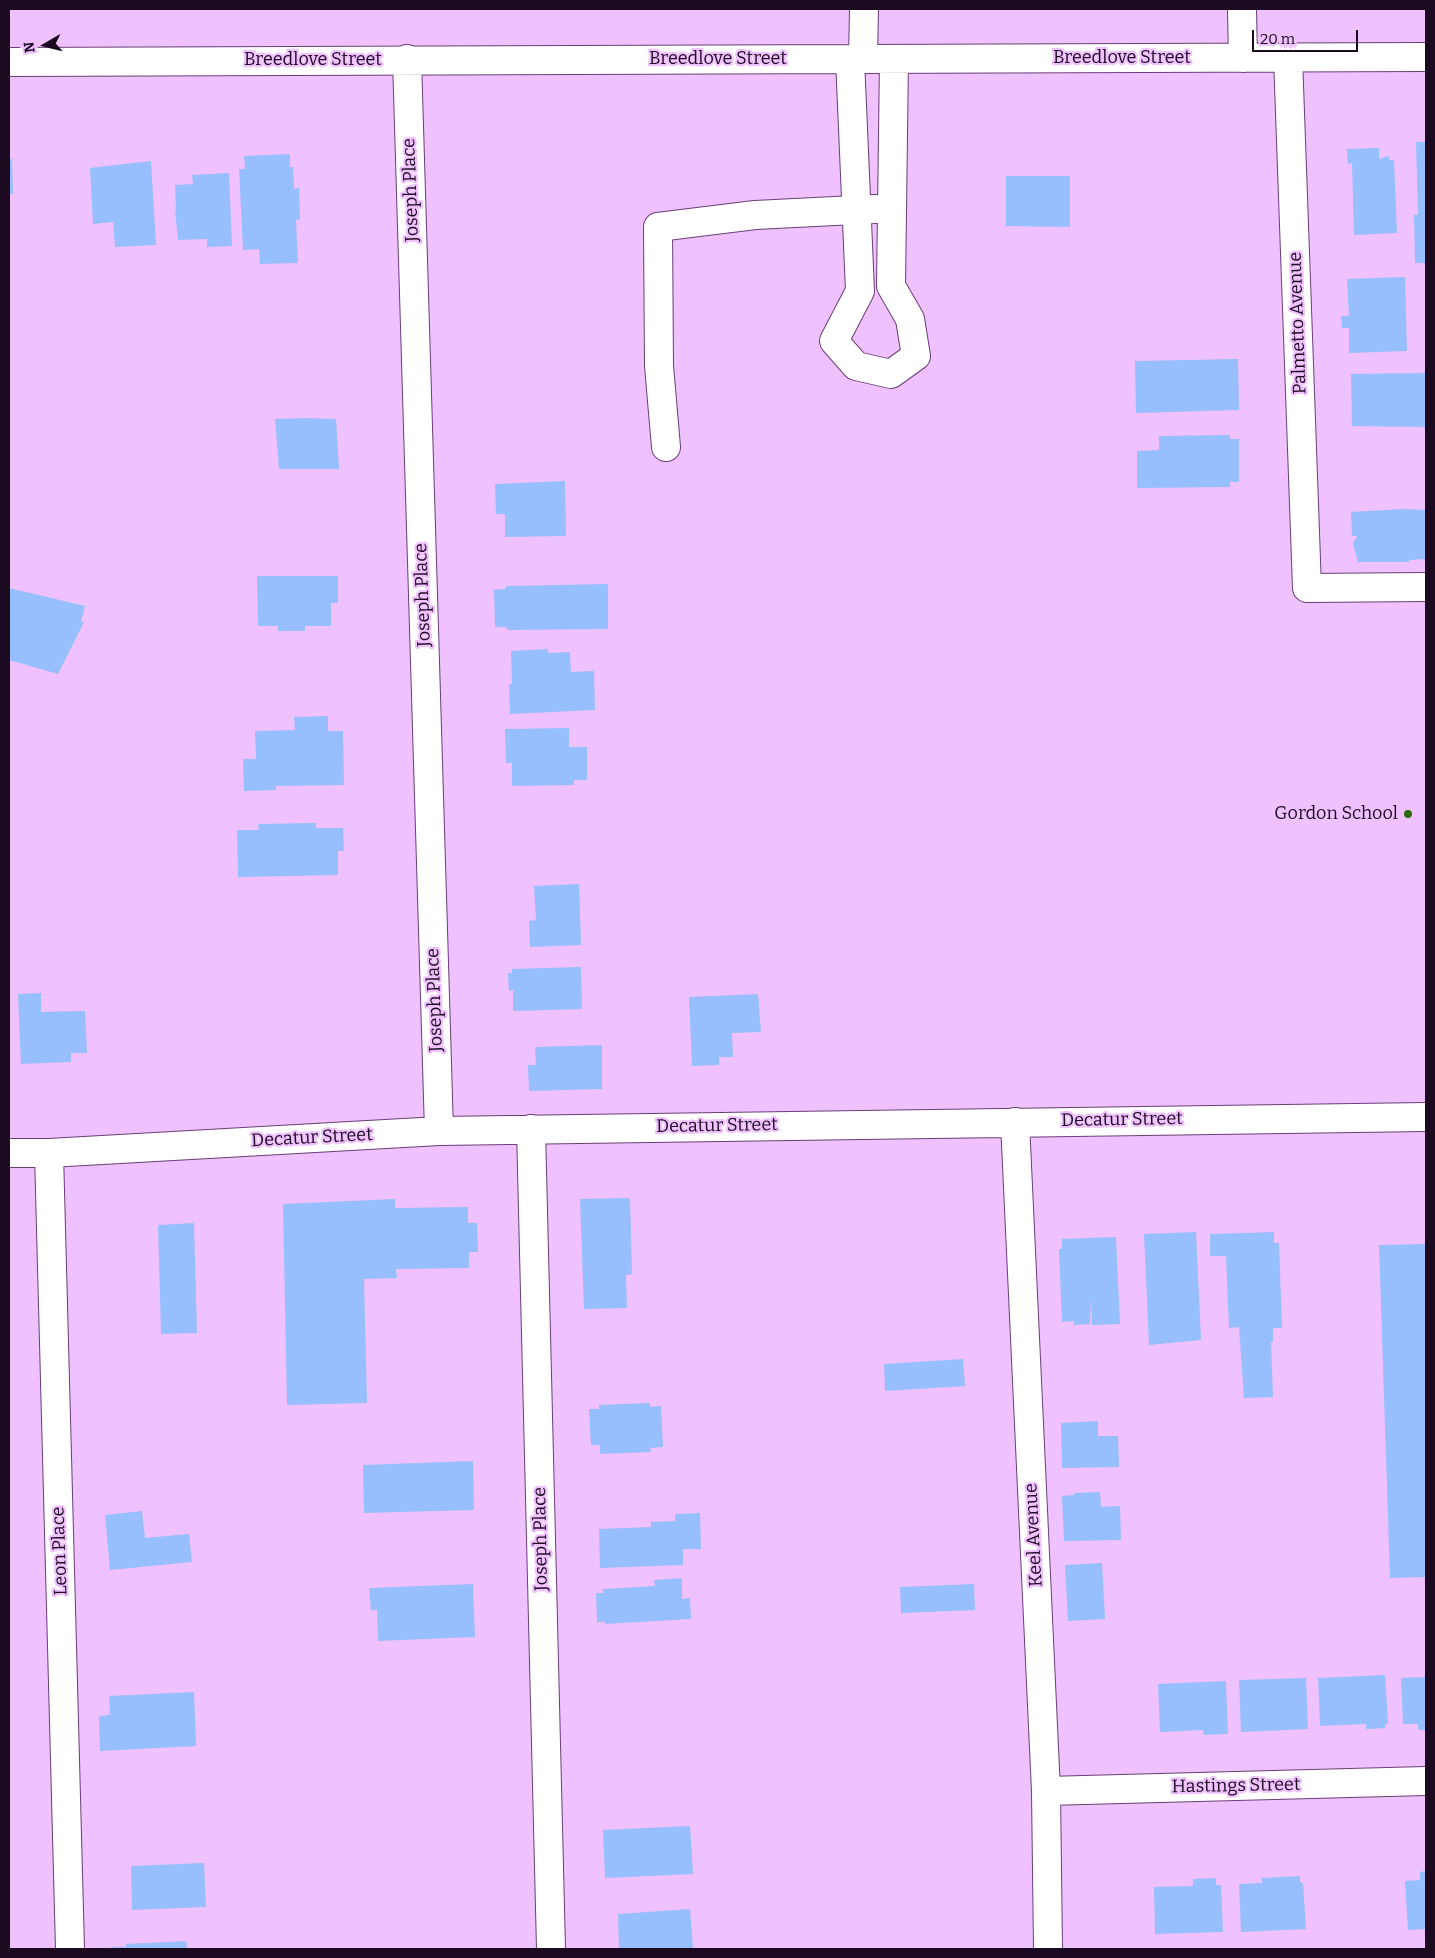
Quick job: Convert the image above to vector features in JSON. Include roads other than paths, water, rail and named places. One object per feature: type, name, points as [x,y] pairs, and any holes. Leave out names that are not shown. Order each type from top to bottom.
[{"type":"street","points":[[864,9],[857,59],[857,209],[860,291],[834,341],[856,366],[891,374],[916,356],[910,319],[891,286],[894,59]]},
{"type":"street","points":[[1242,9],[1242,58]]},
{"type":"street","name":"Palmetto Avenue","points":[[1288,57],[1307,588],[1426,587]]},
{"type":"street","name":"Breedlove Street","points":[[9,62],[407,59],[1426,57]]},
{"type":"street","name":"Joseph Place","points":[[407,59],[439,1132]]},
{"type":"street","points":[[666,447],[659,366],[658,227],[755,215],[857,209],[892,209]]},
{"type":"street","name":"Decatur Street","points":[[9,1153],[49,1153],[439,1132],[531,1129],[1426,1117]]},
{"type":"street","name":"Keel Avenue","points":[[1015,1122],[1046,1790],[1048,1949]]},
{"type":"street","name":"Joseph Place","points":[[531,1129],[551,1949]]},
{"type":"street","name":"Leon Place","points":[[49,1153],[70,1949]]},
{"type":"street","name":"Hastings Street","points":[[1046,1790],[1426,1781]]},
{"type":"place","name":"Gordon School","points":[[1408,814]]}]
